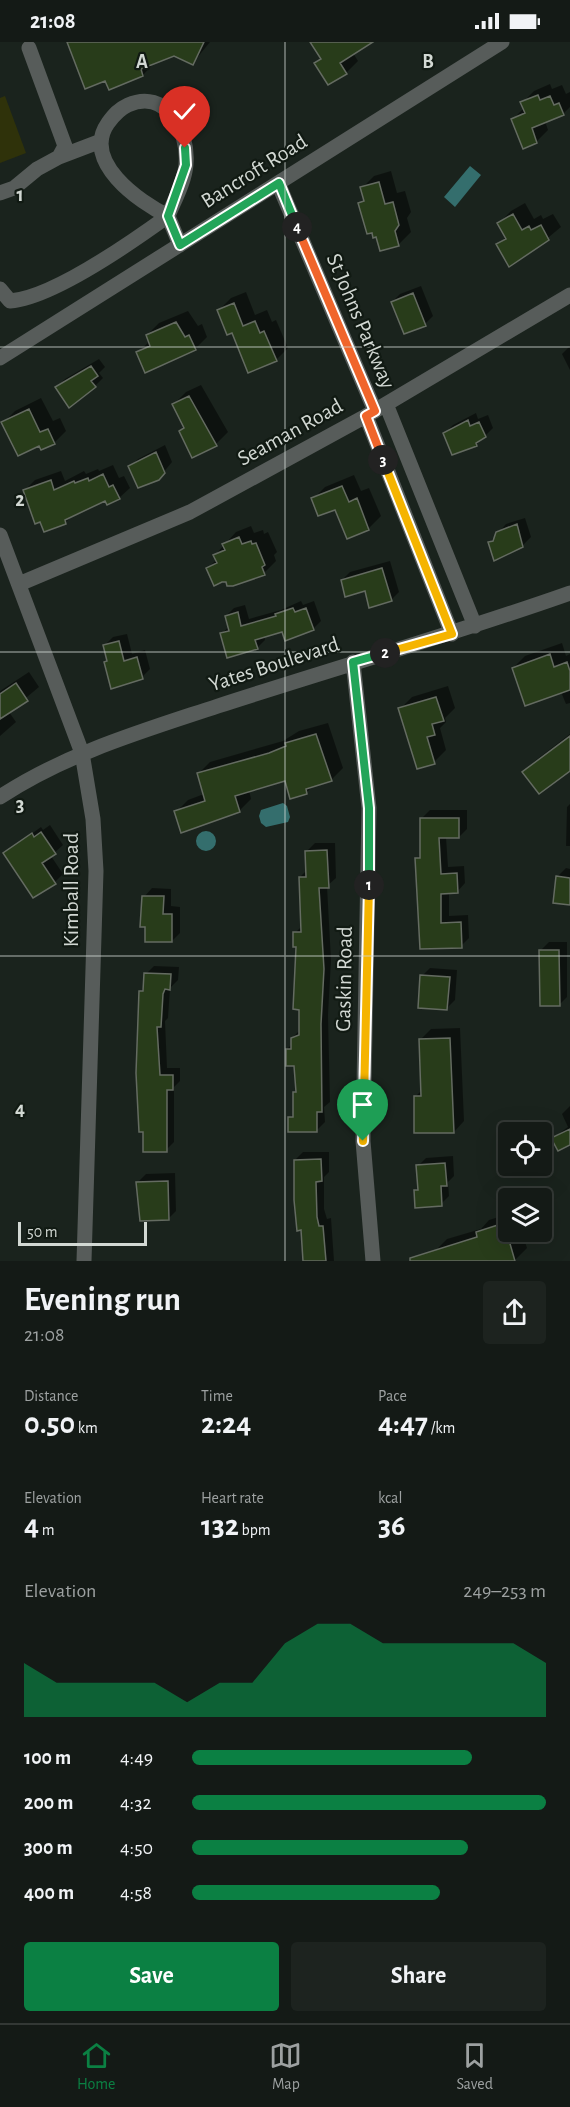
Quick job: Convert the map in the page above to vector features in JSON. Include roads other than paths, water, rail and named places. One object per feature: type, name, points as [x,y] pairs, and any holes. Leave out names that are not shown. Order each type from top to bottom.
[{"type":"street","name":"Bancroft Road","points":[[0,358],[502,42]]},
{"type":"street","points":[[29,48],[64,146],[59,157]]},
{"type":"street","points":[[0,289],[10,301],[23,300],[78,274],[168,216],[186,165],[182,133],[172,113],[162,104],[146,102],[130,104],[117,111],[105,128],[101,141],[106,162],[116,178],[142,203],[168,216],[180,245]]},
{"type":"street","points":[[0,193],[14,188],[37,169],[59,157],[101,141]]},
{"type":"street","name":"St Johns Parkway","points":[[279,183],[376,410],[476,626]]},
{"type":"street","name":"Seaman Road","points":[[19,584],[190,512],[376,410],[570,296]]},
{"type":"street","name":"St Johns Parkway","points":[[376,410],[452,634]]},
{"type":"street","name":"Kimball Road","points":[[0,535],[82,753],[93,819],[96,871],[84,1261]]},
{"type":"street","name":"Yates Boulevard","points":[[0,797],[82,753],[353,662],[452,634],[570,593]]},
{"type":"street","name":"Gaskin Road","points":[[353,662],[369,808],[363,1141],[373,1261]]},
{"type":"water","points":[[470,166],[481,175],[455,207],[444,197]]},
{"type":"water","points":[[283,803],[287,806],[290,817],[288,822],[266,827],[261,823],[259,816],[261,810]]},
{"type":"water","points":[[206,831],[213,834],[216,841],[213,848],[206,851],[199,848],[196,841],[199,834]]}]
